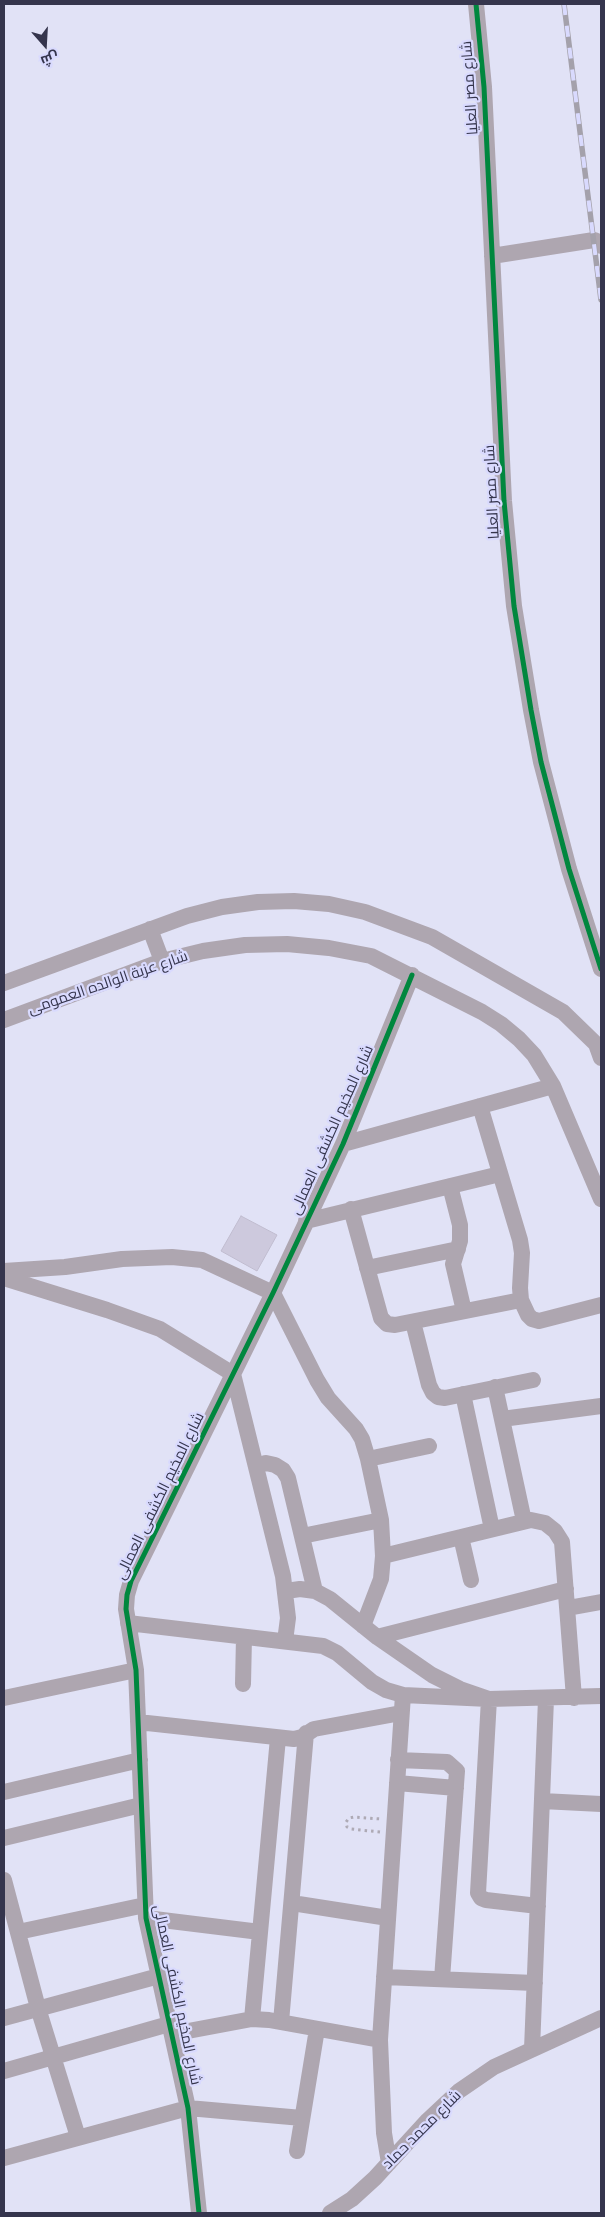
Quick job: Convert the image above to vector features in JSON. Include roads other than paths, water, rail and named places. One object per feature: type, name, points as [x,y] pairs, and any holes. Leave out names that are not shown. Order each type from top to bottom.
[{"type":"street","name":"شارع مصر العليا","points":[[476,4],[484,87],[504,502],[513,598],[521,658],[554,813],[569,869],[601,969]]},
{"type":"street","points":[[492,256],[594,240],[599,242],[601,246]]},
{"type":"street","points":[[4,983],[187,916],[222,907],[258,902],[294,901],[330,904],[365,912],[432,937],[541,999],[574,1022],[599,1048]]},
{"type":"street","points":[[150,930],[162,961]]},
{"type":"street","name":"شارع عزبة الوالده العمومى","points":[[4,1020],[162,961],[203,951],[228,947],[287,944],[329,948],[370,956],[412,975],[501,1024],[534,1055],[553,1086],[601,1199]]},
{"type":"street","name":"شارع المخيم الكشفى العمالى","points":[[199,2213],[188,2108],[146,1912],[136,1670],[126,1609],[130,1581],[273,1292],[343,1144],[412,975]]},
{"type":"street","points":[[343,1144],[553,1086]]},
{"type":"street","points":[[480,1106],[520,1240],[522,1253],[521,1300],[528,1315],[532,1319],[539,1321],[601,1305]]},
{"type":"street","points":[[306,1221],[500,1174]]},
{"type":"street","points":[[450,1186],[461,1233],[454,1272],[464,1311]]},
{"type":"street","points":[[351,1209],[381,1318],[387,1324],[395,1326],[521,1300]]},
{"type":"street","points":[[367,1268],[458,1249]]},
{"type":"street","points":[[4,1271],[65,1267],[122,1259],[172,1257],[202,1260],[273,1292],[317,1380],[328,1398],[356,1429],[362,1439],[368,1459],[381,1520],[384,1556],[381,1579],[363,1626]]},
{"type":"street","points":[[4,1278],[107,1310],[160,1329],[233,1374],[286,1591],[288,1618],[285,1641]]},
{"type":"street","points":[[413,1322],[433,1393],[438,1397],[445,1398],[533,1380]]},
{"type":"street","points":[[495,1387],[524,1522]]},
{"type":"street","points":[[463,1394],[492,1529]]},
{"type":"street","points":[[502,1419],[601,1406]]},
{"type":"street","points":[[368,1459],[429,1446]]},
{"type":"street","points":[[256,1466],[275,1465],[283,1470],[288,1478],[315,1591]]},
{"type":"street","points":[[302,1536],[381,1520]]},
{"type":"street","points":[[384,1556],[531,1520],[545,1523],[556,1531],[562,1542],[574,1698]]},
{"type":"street","points":[[461,1537],[471,1580]]},
{"type":"street","points":[[286,1591],[300,1589],[315,1591],[330,1599],[377,1637],[432,1675],[460,1689],[489,1699]]},
{"type":"street","points":[[377,1637],[566,1590]]},
{"type":"street","points":[[568,1608],[601,1602]]},
{"type":"street","points":[[128,1623],[322,1646],[338,1653],[372,1682],[386,1690],[403,1695],[489,1699],[546,1699],[601,1696]]},
{"type":"street","points":[[243,1684],[244,1637]]},
{"type":"street","points":[[4,1698],[136,1670]]},
{"type":"street","points":[[388,2164],[384,2133],[380,2040],[403,1695]]},
{"type":"street","points":[[489,1699],[478,1893],[481,1898],[486,1900],[538,1906]]},
{"type":"street","points":[[532,2049],[546,1699]]},
{"type":"street","points":[[138,1722],[294,1740],[314,1729],[401,1714]]},
{"type":"street","points":[[281,2022],[306,1734]]},
{"type":"street","points":[[252,2019],[278,1738]]},
{"type":"street","points":[[4,1792],[140,1760]]},
{"type":"street","points":[[398,1760],[447,1762],[455,1768],[457,1782],[442,1979]]},
{"type":"street","points":[[397,1783],[457,1782],[484,1778]]},
{"type":"street","points":[[542,1801],[601,1804]]},
{"type":"street","points":[[4,1838],[141,1805]]},
{"type":"street","points":[[4,1880],[38,2008],[78,2137]]},
{"type":"street","points":[[292,1903],[388,1918]]},
{"type":"street","points":[[18,1932],[146,1912],[260,1932]]},
{"type":"street","points":[[4,2018],[159,1976]]},
{"type":"street","points":[[384,1977],[535,1983]]},
{"type":"street","name":"شارع محمد حماد","points":[[330,2213],[352,2199],[388,2164],[428,2120],[459,2091],[494,2068],[601,2018]]},
{"type":"street","points":[[4,2071],[54,2056],[171,2029],[252,2019],[281,2022],[380,2040]]},
{"type":"street","points":[[297,2151],[317,2029]]},
{"type":"street","points":[[4,2158],[188,2108],[302,2118]]},
{"type":"railway","points":[[564,4],[601,300]]}]
